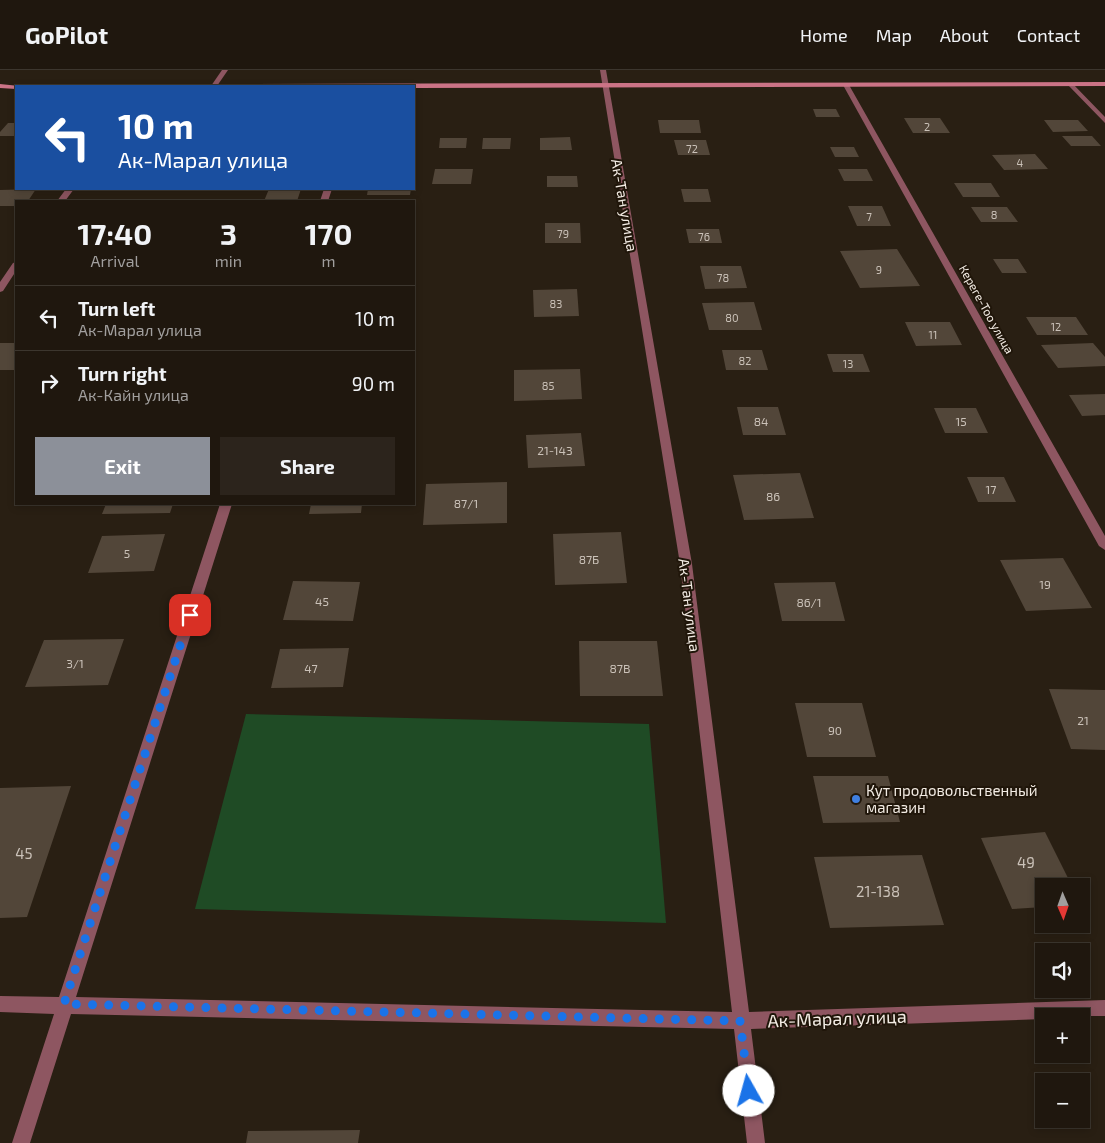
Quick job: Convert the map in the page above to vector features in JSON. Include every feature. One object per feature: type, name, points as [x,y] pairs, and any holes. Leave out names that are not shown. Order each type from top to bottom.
[{"type":"street","points":[[215,85],[225,70]]},
{"type":"street","name":"Ак-Тан улица","points":[[603,70],[604,86],[686,564],[756,1143]]},
{"type":"street","points":[[1070,84],[1105,121]]},
{"type":"street","points":[[415,86],[1105,84]]},
{"type":"street","name":"Кереге-Тоо улица","points":[[846,85],[1105,546]]},
{"type":"street","points":[[0,86],[15,86]]},
{"type":"street","points":[[0,289],[15,267]]},
{"type":"street","points":[[20,1143],[226,505]]},
{"type":"street","name":"Ак-Марал улица","points":[[0,1004],[740,1021],[1105,1008]]},
{"type":"green space","points":[[246,714],[649,724],[666,923],[195,909]]},
{"type":"building","points":[[813,109],[836,109],[840,117],[816,117]]},
{"type":"building","points":[[904,118],[940,118],[950,133],[913,133]]},
{"type":"building","points":[[658,120],[699,120],[701,133],[660,133]]},
{"type":"building","points":[[1044,120],[1078,120],[1088,131],[1053,132]]},
{"type":"building","points":[[8,123],[15,123],[15,136],[0,136],[0,132]]},
{"type":"building","points":[[1062,136],[1092,136],[1101,146],[1071,146]]},
{"type":"building","points":[[570,137],[572,150],[540,150],[540,138]]},
{"type":"building","points":[[440,138],[467,138],[466,148],[439,148]]},
{"type":"building","points":[[483,138],[511,138],[510,149],[482,149]]},
{"type":"building","points":[[674,140],[706,140],[710,155],[678,155]]},
{"type":"building","points":[[830,147],[854,147],[859,157],[835,157]]},
{"type":"building","points":[[1035,154],[1048,169],[1004,170],[992,155]]},
{"type":"building","points":[[435,169],[473,169],[471,184],[432,184]]},
{"type":"building","points":[[838,169],[867,169],[873,181],[844,181]]},
{"type":"building","points":[[547,176],[577,176],[578,187],[547,187]]},
{"type":"building","points":[[954,183],[991,183],[1000,197],[963,197]]},
{"type":"building","points":[[681,189],[708,189],[711,202],[684,202]]},
{"type":"building","points":[[0,190],[35,190],[29,200],[15,200],[15,206],[0,206]]},
{"type":"building","points":[[269,190],[301,190],[297,200],[264,200]]},
{"type":"building","points":[[368,190],[411,190],[410,195],[367,195]]},
{"type":"building","points":[[848,206],[882,206],[891,226],[857,226]]},
{"type":"building","points":[[971,207],[1007,207],[1018,222],[981,222]]},
{"type":"building","points":[[545,223],[580,223],[581,243],[545,243]]},
{"type":"building","points":[[686,229],[719,229],[722,243],[689,243]]},
{"type":"building","points":[[897,249],[920,286],[860,288],[840,251]]},
{"type":"building","points":[[993,259],[1018,259],[1027,273],[1002,273]]},
{"type":"building","points":[[700,266],[741,266],[747,288],[705,289]]},
{"type":"building","points":[[577,289],[579,316],[534,317],[533,290]]},
{"type":"building","points":[[754,302],[762,330],[709,330],[702,303]]},
{"type":"building","points":[[1026,317],[1076,317],[1088,335],[1037,335]]},
{"type":"building","points":[[905,322],[950,322],[962,345],[916,346]]},
{"type":"building","points":[[0,343],[15,343],[15,370],[0,370]]},
{"type":"building","points":[[1093,343],[1105,357],[1105,366],[1058,368],[1041,345]]},
{"type":"building","points":[[722,350],[762,350],[768,370],[726,370]]},
{"type":"building","points":[[827,354],[863,354],[870,372],[833,372]]},
{"type":"building","points":[[580,369],[582,399],[514,401],[514,370]]},
{"type":"building","points":[[1105,394],[1105,415],[1082,416],[1069,395]]},
{"type":"building","points":[[737,407],[778,407],[786,435],[743,435]]},
{"type":"building","points":[[934,408],[976,408],[988,433],[945,433]]},
{"type":"building","points":[[581,433],[585,466],[528,468],[526,435]]},
{"type":"building","points":[[800,473],[814,518],[744,520],[733,475]]},
{"type":"building","points":[[967,477],[1004,477],[1016,502],[978,502]]},
{"type":"building","points":[[507,482],[507,523],[423,525],[426,484]]},
{"type":"building","points":[[106,505],[173,505],[170,513],[102,514]]},
{"type":"building","points":[[311,505],[362,505],[361,513],[309,514]]},
{"type":"building","points":[[621,532],[627,583],[555,585],[553,534]]},
{"type":"building","points":[[165,534],[154,571],[88,573],[102,536]]},
{"type":"building","points":[[1063,558],[1092,608],[1026,611],[1000,560]]},
{"type":"building","points":[[293,581],[360,582],[353,621],[283,620]]},
{"type":"building","points":[[835,582],[845,621],[782,621],[774,583]]},
{"type":"building","points":[[124,639],[108,685],[25,687],[44,640]]},
{"type":"building","points":[[579,641],[657,641],[663,696],[580,696]]},
{"type":"building","points":[[349,648],[343,687],[271,688],[280,649]]},
{"type":"building","points":[[1049,689],[1105,690],[1105,750],[1071,749]]},
{"type":"building","points":[[795,703],[862,703],[876,757],[807,757]]},
{"type":"building","name":"Кут продовольственный магазин","points":[[813,776],[888,776],[900,822],[823,823]]},
{"type":"building","points":[[71,786],[27,917],[0,918],[0,788]]},
{"type":"building","points":[[1045,832],[1068,878],[1035,878],[1035,908],[1012,909],[981,838]]},
{"type":"building","points":[[922,855],[944,925],[830,928],[814,857]]},
{"type":"building","points":[[360,1130],[358,1143],[246,1143],[248,1131]]},
{"type":"place","name":"Кут продовольственный магазин","points":[[856,799]]},
{"type":"route","points":[[190,615],[64,1004],[740,1021],[749,1091]]}]
